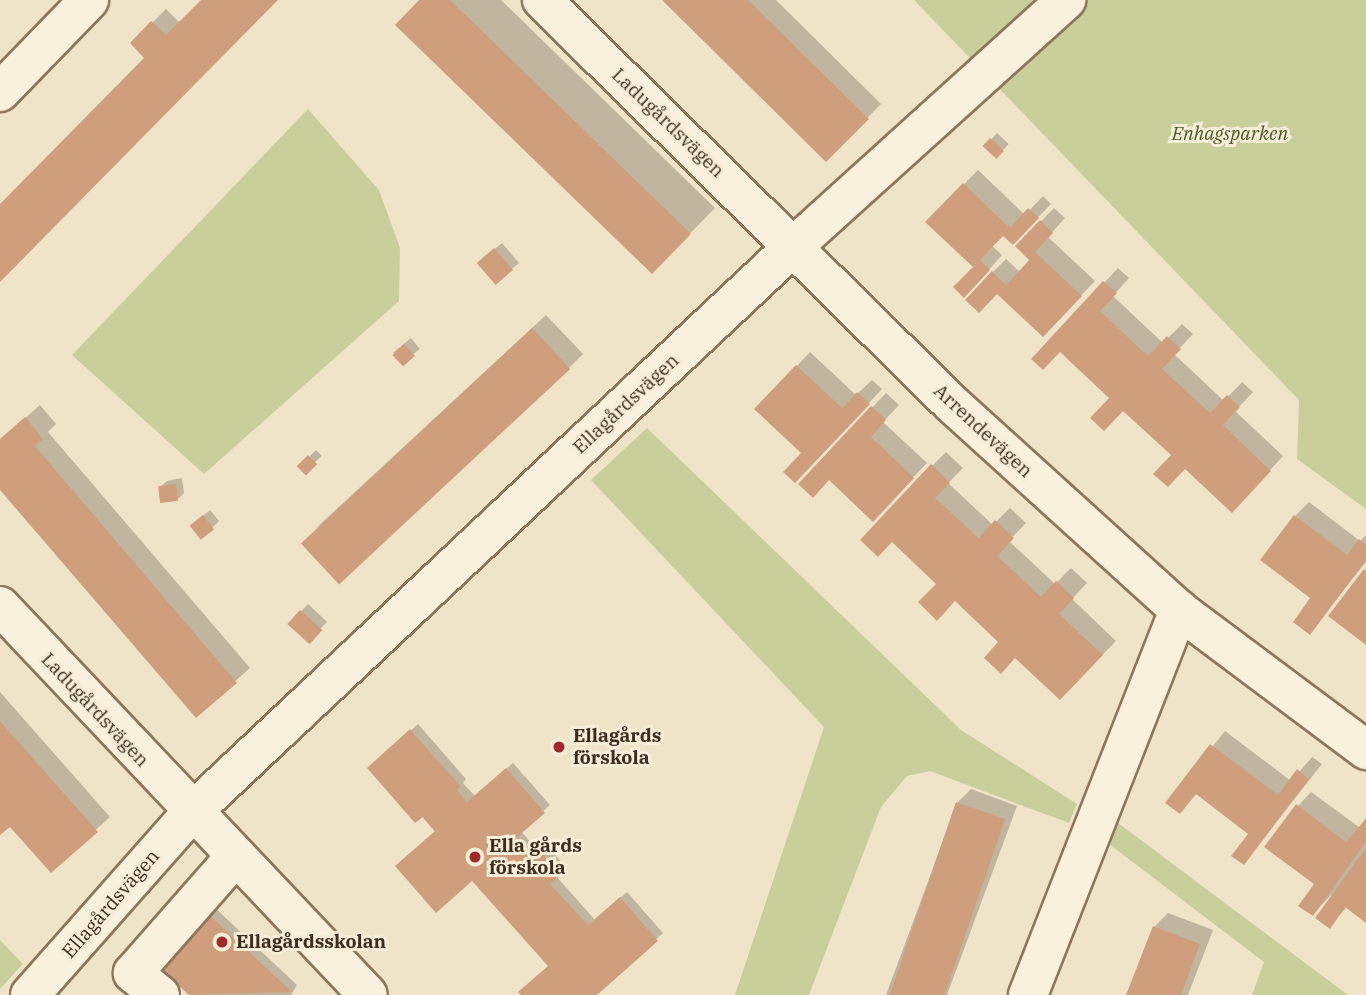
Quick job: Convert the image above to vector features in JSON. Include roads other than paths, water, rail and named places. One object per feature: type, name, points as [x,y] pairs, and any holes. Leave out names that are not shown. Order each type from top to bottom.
[{"type":"street","points":[[0,92],[89,0]]},
{"type":"street","name":"Ladugårdsvägen","points":[[542,0],[794,246]]},
{"type":"street","name":"Ellagårdsvägen","points":[[30,995],[191,813],[794,246],[1066,0]]},
{"type":"street","name":"Arrendevägen","points":[[794,246],[952,404],[1179,610],[1366,750]]},
{"type":"street","name":"Ladugårdsvägen","points":[[0,606],[191,813]]},
{"type":"street","points":[[1028,995],[1179,610]]},
{"type":"street","points":[[191,813],[368,995]]},
{"type":"street","points":[[160,995],[133,973],[235,858]]},
{"type":"place","name":"Ellagårds förskola","points":[[559,747]]},
{"type":"place","name":"Ella gårds förskola","points":[[475,857]]},
{"type":"place","name":"Ellagårdsskolan","points":[[222,942]]},
{"type":"park label","name":"Enhagsparken","points":[[1230,134]]}]
